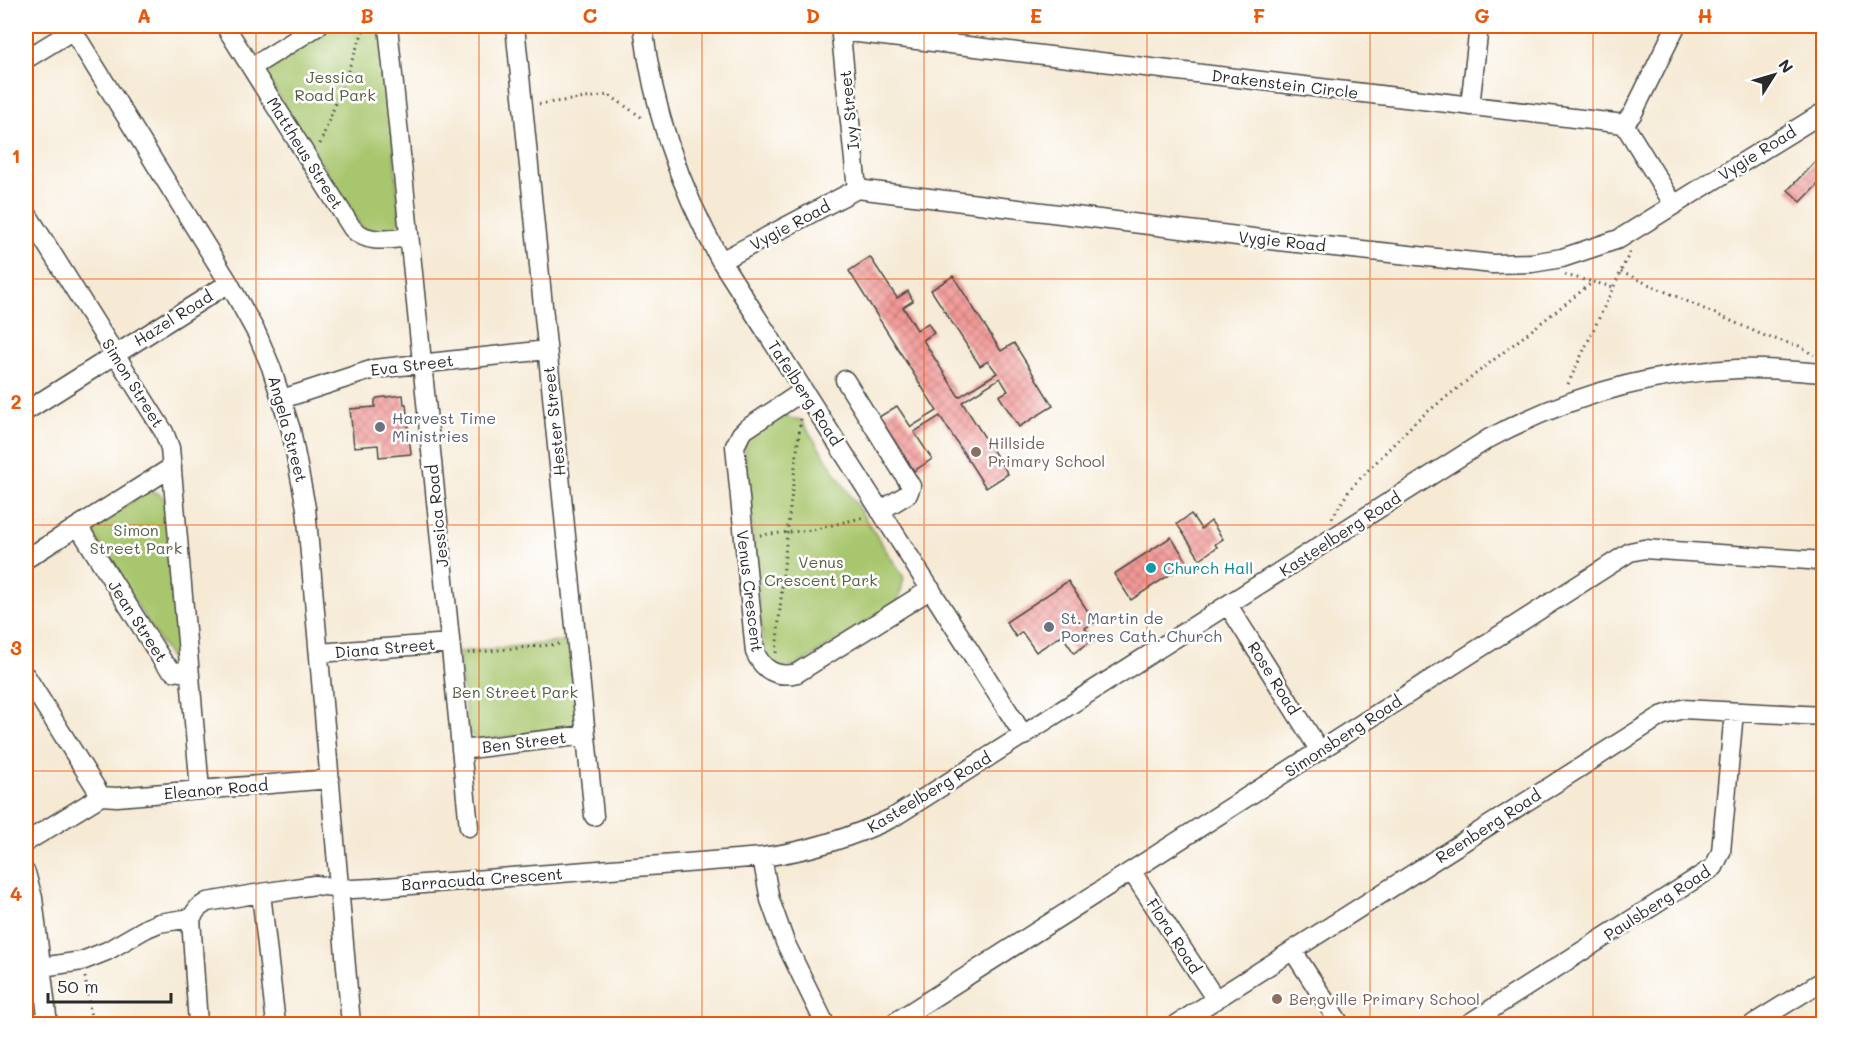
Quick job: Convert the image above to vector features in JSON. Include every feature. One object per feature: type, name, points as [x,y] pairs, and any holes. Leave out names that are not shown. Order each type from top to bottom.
[{"type":"street","name":"Mattheus Street","points":[[225,26],[352,228],[359,236],[373,240],[409,237]]},
{"type":"street","points":[[250,66],[318,26]]},
{"type":"street","name":"Jessica Road","points":[[388,26],[469,827]]},
{"type":"street","name":"Hester Street","points":[[515,26],[594,816]]},
{"type":"street","name":"Tafelberg Road","points":[[643,26],[651,79],[665,136],[690,203],[721,261],[797,395],[880,511],[1024,735]]},
{"type":"street","points":[[1470,106],[1479,26]]},
{"type":"street","points":[[1674,205],[1624,124],[1633,113],[1676,26]]},
{"type":"street","points":[[26,59],[75,27]]},
{"type":"street","name":"Angela Street","points":[[75,27],[229,283],[257,334],[282,399],[304,489],[340,886]]},
{"type":"street","name":"Drakenstein Circle","points":[[840,28],[1624,124]]},
{"type":"street","name":"Ivy Street","points":[[840,28],[856,189]]},
{"type":"street","name":"Vygie Road","points":[[721,261],[856,189],[1278,241],[1493,264],[1552,260],[1591,250],[1618,239],[1824,112]]},
{"type":"street","name":"Simon Street","points":[[26,212],[164,432],[170,448],[200,790]]},
{"type":"street","name":"Hazel Road","points":[[26,411],[229,283]]},
{"type":"street","name":"Eva Street","points":[[282,399],[361,372],[547,350]]},
{"type":"street","name":"Kasteelberg Road","points":[[762,857],[818,847],[869,829],[894,817],[1488,439],[1522,421],[1573,400],[1623,386],[1698,372],[1821,367]]},
{"type":"street","points":[[845,380],[910,486],[908,494],[880,511]]},
{"type":"street","name":"Venus Crescent","points":[[797,395],[746,429],[737,439],[735,454],[755,652],[762,665],[774,673],[790,675],[797,673],[931,589]]},
{"type":"street","points":[[26,559],[172,467]]},
{"type":"street","name":"Jean Street","points":[[78,526],[164,663],[172,671],[189,673]]},
{"type":"street","name":"Simonsberg Road","points":[[892,1024],[1630,552],[1644,549],[1824,561]]},
{"type":"street","name":"Rose Road","points":[[1228,605],[1320,751]]},
{"type":"street","name":"Diana Street","points":[[319,653],[451,649]]},
{"type":"street","points":[[26,676],[101,796]]},
{"type":"street","name":"Reenberg Road","points":[[1178,1024],[1661,716],[1682,709],[1824,716]]},
{"type":"street","name":"Paulsberg Road","points":[[1467,1024],[1714,867],[1721,852],[1734,712]]},
{"type":"street","name":"Ben Street","points":[[461,750],[586,735]]},
{"type":"street","name":"Eleanor Road","points":[[26,842],[101,796],[330,779]]},
{"type":"street","points":[[762,857],[770,900],[785,942],[825,1024]]},
{"type":"street","name":"Barracuda Crescent","points":[[191,918],[198,908],[207,902],[315,885],[352,889],[373,888],[762,857]]},
{"type":"street","name":"Flora Road","points":[[1132,872],[1216,1000]]},
{"type":"street","points":[[26,873],[33,898],[31,919],[34,964],[48,1022],[28,1024]]},
{"type":"street","points":[[340,886],[351,1024]]},
{"type":"street","points":[[261,892],[276,1024]]},
{"type":"street","points":[[34,964],[82,961],[107,951],[159,923],[191,918],[198,1024]]},
{"type":"street","points":[[1293,951],[1340,1024]]},
{"type":"street","points":[[1753,1024],[1824,980]]},
{"type":"path","points":[[312,165],[365,26]]},
{"type":"path","points":[[522,107],[609,95],[665,136]]},
{"type":"path","points":[[1567,389],[1570,378],[1631,251]]},
{"type":"path","points":[[1620,272],[1765,336],[1799,345],[1809,351],[1821,367]]},
{"type":"path","points":[[1331,520],[1350,489],[1417,420],[1593,282],[1613,287]]},
{"type":"path","points":[[774,673],[801,416],[797,395]]},
{"type":"path","points":[[743,536],[787,533],[860,519],[880,511]]},
{"type":"path","points":[[451,649],[577,643]]},
{"type":"path","points":[[82,961],[92,1024]]},
{"type":"green space","name":"Jessica Road Park","points":[[329,26],[383,26],[400,220],[389,230],[364,231],[267,77],[269,69],[282,54]]},
{"type":"green space","name":"Venus Crescent Park","points":[[784,413],[790,418],[801,420],[904,578],[898,602],[795,667],[778,668],[764,655],[744,443],[746,439]]},
{"type":"green space","name":"Simon Street Park","points":[[148,491],[158,493],[167,501],[182,662],[175,666],[93,534],[95,525]]},
{"type":"green space","name":"Ben Street Park","points":[[569,641],[577,719],[569,730],[480,740],[468,733],[458,652]]},
{"type":"building","points":[[1824,152],[1824,178],[1801,202],[1788,190]]},
{"type":"building","points":[[870,257],[897,298],[908,291],[913,301],[903,307],[917,330],[928,323],[934,333],[923,340],[959,397],[997,373],[988,361],[980,366],[931,290],[953,276],[1001,351],[1014,343],[1053,406],[1019,427],[999,396],[1008,391],[1000,378],[962,402],[1008,474],[986,488],[940,416],[914,432],[932,459],[914,471],[879,417],[897,406],[911,427],[937,411],[849,271]]},
{"type":"building","name":"Harvest Time Ministries","points":[[403,395],[411,454],[379,457],[378,445],[354,447],[350,409],[375,407],[377,398]]},
{"type":"building","points":[[1191,514],[1201,529],[1211,521],[1223,539],[1215,544],[1217,547],[1200,559],[1177,524]]},
{"type":"building","name":"Church Hall","points":[[1171,537],[1188,563],[1131,600],[1114,574]]},
{"type":"building","points":[[1068,581],[1095,622],[1085,628],[1093,640],[1074,653],[1062,635],[1036,652],[1022,632],[1016,637],[1006,622]]},
{"type":"place","name":"Harvest Time Ministries","points":[[380,427]]},
{"type":"place","name":"Hillside Primary School","points":[[976,452]]},
{"type":"place","name":"Church Hall","points":[[1151,568]]},
{"type":"place","name":"St. Martin de Porres Cath. Church","points":[[1049,627]]},
{"type":"place","name":"Bergville Primary School","points":[[1277,999]]}]
